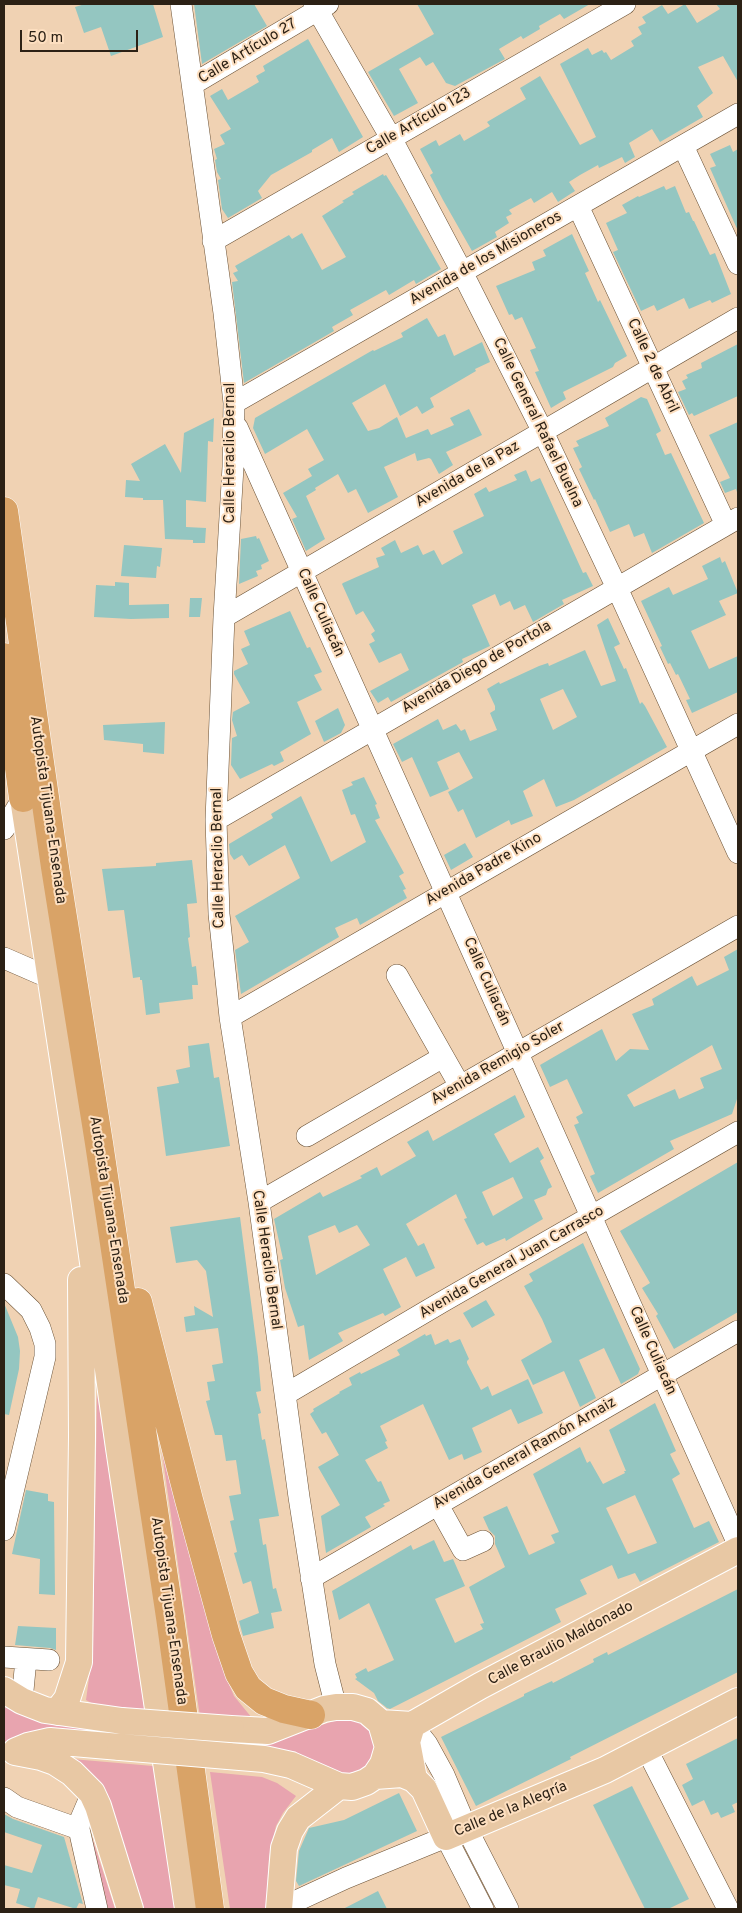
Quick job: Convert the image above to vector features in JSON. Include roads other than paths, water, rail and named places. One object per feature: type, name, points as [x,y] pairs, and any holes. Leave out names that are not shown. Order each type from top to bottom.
[{"type":"highway","name":"Autopista Tijuana-Ensenada","points":[[4,511],[55,867],[99,1143],[172,1636],[210,1909]]},
{"type":"highway","name":"Autopista Tijuana-Ensenada","points":[[4,657],[23,798]]},
{"type":"highway","points":[[99,1143],[189,1500],[226,1635],[239,1673],[248,1688],[264,1701],[284,1709],[311,1715]]},
{"type":"main road","name":"Autopista Tijuana-Ensenada","points":[[23,798],[81,1176],[120,1457],[188,1909]]},
{"type":"main road","points":[[57,1712],[67,1699],[79,1662],[82,1437],[81,1176]]},
{"type":"main road","name":"Calle Braulio Maldonado","points":[[412,1725],[480,1686],[738,1550]]},
{"type":"main road","points":[[9,1754],[28,1746],[50,1741],[264,1759],[291,1765],[339,1786],[352,1787],[366,1782],[375,1776],[383,1764],[388,1747],[381,1723],[367,1711],[353,1707],[336,1707],[268,1731],[122,1721],[45,1710],[13,1696]]},
{"type":"main road","name":"Calle de la Alegría","points":[[456,1833],[568,1787],[647,1750],[738,1701]]},
{"type":"main road","points":[[381,1723],[412,1725],[407,1742],[414,1779]]},
{"type":"main road","points":[[9,1754],[41,1757],[55,1762],[72,1773],[92,1793],[98,1806],[130,1909]]},
{"type":"main road","points":[[375,1776],[402,1774],[414,1779],[424,1789],[456,1833]]},
{"type":"main road","points":[[280,1909],[284,1848],[290,1831],[298,1818],[339,1786]]},
{"type":"street","name":"Calle Heraclio Bernal","points":[[181,4],[214,241],[234,411],[216,820],[219,914],[230,1017],[286,1394],[311,1578],[325,1664],[336,1707]]},
{"type":"street","name":"Calle Artículo 123","points":[[214,241],[624,4]]},
{"type":"street","name":"Calle Artículo 27","points":[[193,84],[320,6]]},
{"type":"street","name":"Calle General Rafael Buelna","points":[[320,6],[462,272],[543,432],[617,588],[738,853]]},
{"type":"street","name":"Avenida de los Misioneros","points":[[234,411],[462,272],[738,114]]},
{"type":"street","points":[[682,146],[738,264]]},
{"type":"street","name":"Calle 2 de Abril","points":[[578,206],[653,368],[732,522]]},
{"type":"street","name":"Avenida de la Paz","points":[[224,617],[738,318]]},
{"type":"street","name":"Calle Culiacán","points":[[234,411],[302,572],[738,1544]]},
{"type":"street","name":"Avenida Diego de Portola","points":[[216,820],[732,522]]},
{"type":"street","name":"Avenida Padre Kino","points":[[230,1017],[738,724]]},
{"type":"street","points":[[4,829],[23,798]]},
{"type":"street","name":"Avenida Remigio Soler","points":[[258,1202],[738,926]]},
{"type":"street","points":[[4,958],[50,978]]},
{"type":"street","points":[[397,975],[460,1086]]},
{"type":"street","points":[[307,1136],[443,1057]]},
{"type":"street","name":"Avenida General Juan Carrasco","points":[[286,1394],[738,1132]]},
{"type":"street","points":[[4,1284],[31,1310],[45,1344],[45,1357],[4,1530]]},
{"type":"street","name":"Avenida General Ramón Arnaiz","points":[[311,1578],[738,1331]]},
{"type":"street","points":[[438,1504],[463,1550],[483,1541]]},
{"type":"street","points":[[4,1657],[49,1660]]},
{"type":"street","points":[[13,1696],[26,1659]]},
{"type":"street","points":[[412,1725],[427,1744],[444,1775],[456,1833],[483,1909]]},
{"type":"street","points":[[647,1750],[728,1909]]},
{"type":"street","points":[[92,1793],[78,1829],[97,1909]]},
{"type":"street","points":[[4,1798],[17,1807],[78,1829]]},
{"type":"street","points":[[456,1833],[508,1909]]},
{"type":"street","name":"Calle de la Alegría","points":[[280,1909],[346,1878],[456,1833]]}]
